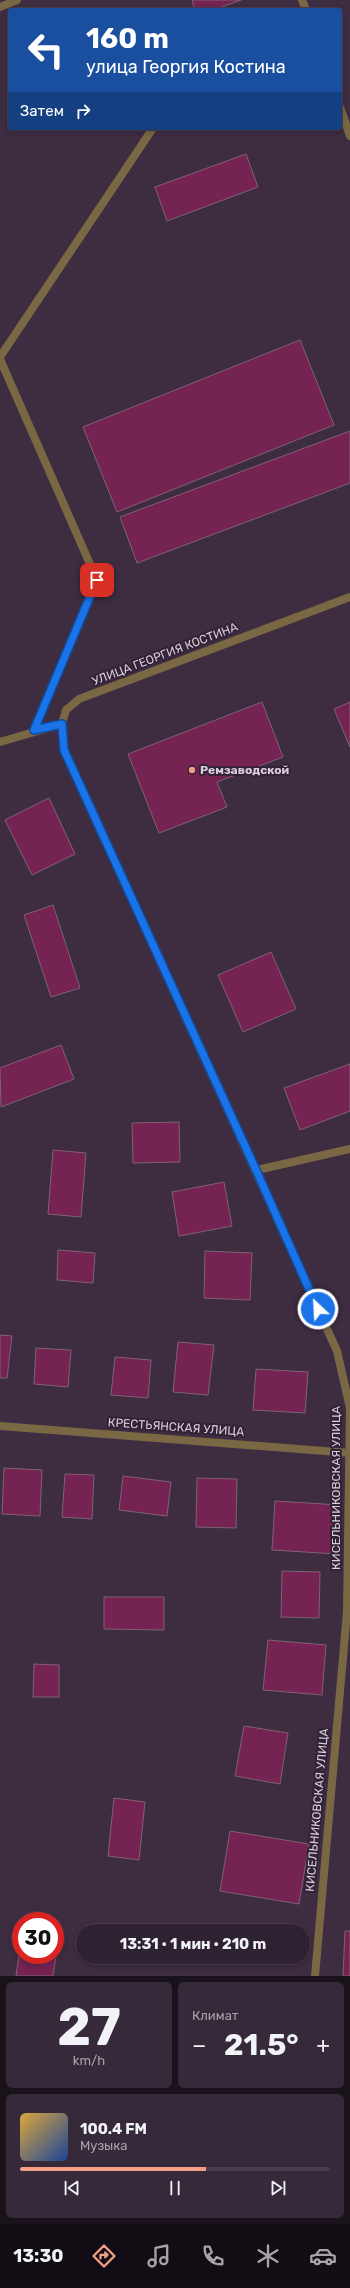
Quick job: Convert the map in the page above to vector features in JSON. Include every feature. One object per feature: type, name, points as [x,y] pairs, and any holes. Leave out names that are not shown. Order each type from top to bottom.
[{"type":"street","points":[[0,7],[17,0]]},
{"type":"street","points":[[342,113],[350,136]]},
{"type":"street","points":[[34,730],[97,580],[0,358],[152,130]]},
{"type":"street","name":"УЛИЦА ГЕОРГИЯ КОСТИНА","points":[[62,724],[66,710],[79,699],[350,597]]},
{"type":"street","points":[[0,742],[34,730],[62,724]]},
{"type":"street","name":"КИСЕЛЬНИКОВСКАЯ УЛИЦА","points":[[62,724],[64,750],[337,1351],[350,1408],[347,1612],[315,1976]]},
{"type":"street","points":[[256,1170],[350,1149]]},
{"type":"street","name":"КРЕСТЬЯНСКАЯ УЛИЦА","points":[[0,1426],[349,1453]]},
{"type":"building","points":[[192,0],[241,0],[219,8],[194,8]]},
{"type":"building","points":[[246,154],[258,187],[167,221],[155,187]]},
{"type":"building","points":[[300,340],[334,425],[117,512],[83,427]]},
{"type":"building","points":[[350,431],[350,483],[137,563],[120,517]]},
{"type":"building","name":"Ремзаводской","points":[[262,702],[283,757],[217,782],[227,807],[159,833],[128,754]]},
{"type":"building","points":[[350,702],[350,747],[334,709]]},
{"type":"building","points":[[49,798],[75,854],[32,875],[5,820]]},
{"type":"building","points":[[53,905],[80,988],[51,997],[24,915]]},
{"type":"building","points":[[271,952],[296,1009],[243,1032],[218,975]]},
{"type":"building","points":[[61,1045],[74,1079],[1,1107],[0,1068]]},
{"type":"building","points":[[350,1064],[350,1111],[300,1130],[284,1088]]},
{"type":"building","points":[[179,1122],[180,1162],[133,1163],[132,1123]]},
{"type":"building","points":[[53,1150],[86,1153],[81,1217],[48,1214]]},
{"type":"building","points":[[224,1182],[232,1226],[179,1236],[172,1192]]},
{"type":"building","points":[[58,1250],[95,1253],[93,1283],[57,1280]]},
{"type":"building","points":[[205,1251],[252,1253],[250,1300],[204,1298]]},
{"type":"building","points":[[0,1335],[12,1336],[7,1378],[0,1378]]},
{"type":"building","points":[[178,1342],[214,1345],[208,1395],[173,1392]]},
{"type":"building","points":[[36,1348],[71,1350],[68,1387],[34,1384]]},
{"type":"building","points":[[115,1357],[151,1360],[148,1398],[111,1395]]},
{"type":"building","points":[[256,1369],[308,1372],[305,1413],[253,1410]]},
{"type":"building","points":[[4,1468],[42,1470],[40,1516],[2,1514]]},
{"type":"building","points":[[65,1474],[94,1475],[92,1519],[62,1517]]},
{"type":"building","points":[[123,1476],[171,1482],[167,1516],[119,1510]]},
{"type":"building","points":[[197,1478],[237,1479],[236,1528],[196,1527]]},
{"type":"building","points":[[275,1501],[340,1505],[337,1554],[272,1550]]},
{"type":"building","points":[[282,1571],[320,1572],[319,1618],[281,1617]]},
{"type":"building","points":[[104,1597],[164,1597],[164,1630],[104,1629]]},
{"type":"building","points":[[268,1640],[326,1645],[322,1695],[263,1690]]},
{"type":"building","points":[[34,1664],[59,1665],[59,1697],[33,1697]]},
{"type":"building","points":[[244,1726],[288,1733],[280,1784],[235,1776]]},
{"type":"building","points":[[114,1798],[145,1802],[139,1860],[108,1856]]},
{"type":"building","points":[[230,1831],[309,1844],[299,1904],[220,1891]]},
{"type":"building","points":[[345,1931],[350,1931],[350,1976],[343,1976]]},
{"type":"building","points":[[18,1964],[55,1964],[53,1976],[16,1976]]},
{"type":"place","name":"Ремзаводской","points":[[192,770]]},
{"type":"route","points":[[97,580],[34,730],[62,724],[64,750],[318,1309]]}]
